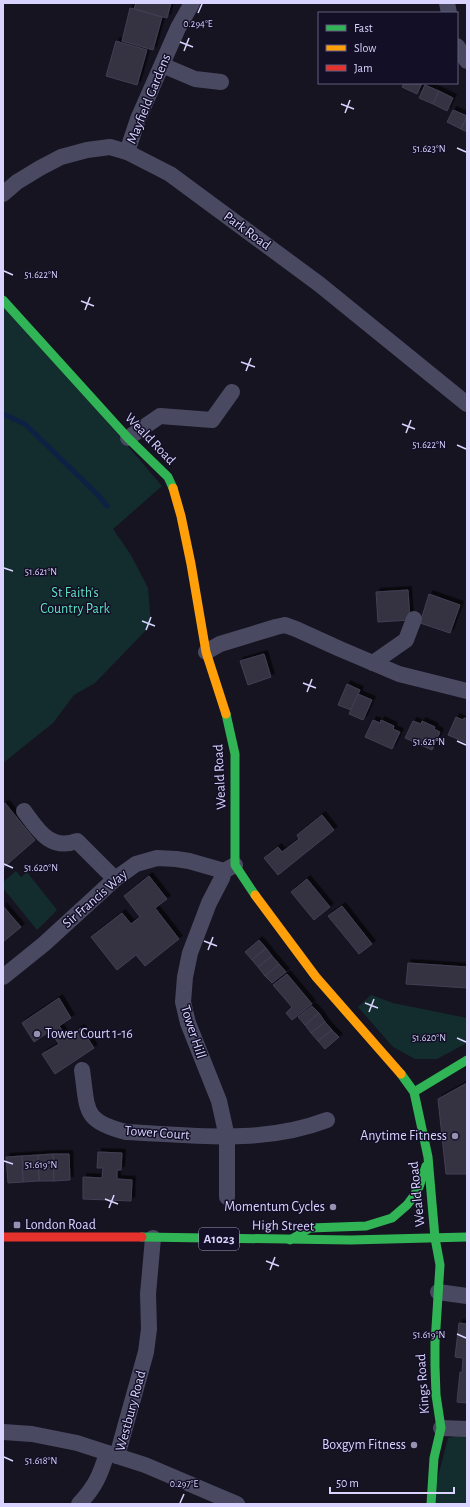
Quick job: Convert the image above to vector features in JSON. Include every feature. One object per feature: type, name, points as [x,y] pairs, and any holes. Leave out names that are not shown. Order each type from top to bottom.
[{"type":"street","name":"Mayfield Gardens","points":[[127,152],[138,119],[178,28],[192,3]]},
{"type":"street","points":[[458,48],[467,61]]},
{"type":"street","points":[[162,65],[195,79],[221,82]]},
{"type":"street","name":"Park Road","points":[[3,194],[17,182],[61,157],[87,150],[110,147],[127,152],[170,174],[319,284],[467,404]]},
{"type":"street","name":"Weald Road","points":[[3,300],[128,438],[168,477],[174,490],[182,516],[206,652],[229,723],[235,754],[236,781],[230,868],[263,906],[316,977],[414,1092],[428,1157],[435,1238]]},
{"type":"street","points":[[128,438],[160,416],[212,420],[232,392]]},
{"type":"street","points":[[373,663],[406,640],[414,619]]},
{"type":"street","points":[[206,652],[220,644],[276,627],[285,626],[308,634],[399,674],[467,691]]},
{"type":"street","points":[[24,811],[46,838],[63,843],[77,841],[115,879]]},
{"type":"street","name":"Sir Francis Way","points":[[3,977],[44,944],[115,879],[136,864],[157,858],[190,861],[230,868]]},
{"type":"street","name":"Tower Hill","points":[[227,1197],[227,1137],[219,1101],[190,1030],[183,1002],[185,977],[190,953],[209,903],[222,878],[230,868]]},
{"type":"street","points":[[414,1092],[467,1060]]},
{"type":"street","name":"Tower Court","points":[[82,1070],[89,1112],[92,1118],[101,1124],[126,1132],[227,1137]]},
{"type":"street","points":[[227,1137],[260,1136],[314,1125],[327,1120]]},
{"type":"street","points":[[290,1240],[310,1228],[366,1226],[392,1218],[408,1205],[413,1197],[424,1174],[428,1157]]},
{"type":"street","name":"High Street","points":[[3,1237],[80,1236],[290,1240],[467,1237]]},
{"type":"street","name":"Westbury Road","points":[[153,1238],[148,1294],[149,1330],[146,1352],[112,1455],[145,1465],[237,1504]]},
{"type":"street","name":"Kings Road","points":[[431,1504],[434,1458],[441,1428],[436,1395],[434,1366],[440,1265],[435,1238]]},
{"type":"street","points":[[438,1292],[467,1296]]},
{"type":"street","points":[[441,1428],[467,1429]]},
{"type":"street","points":[[3,1432],[32,1434],[77,1443],[112,1455],[90,1492],[79,1504]]},
{"type":"green space","name":"St Faith's Country Park","points":[[3,300],[162,486],[113,529],[131,555],[148,588],[151,625],[95,683],[74,695],[53,723],[3,763]]},
{"type":"green space","points":[[16,871],[21,877],[27,872],[57,910],[37,930],[3,888],[3,882]]},
{"type":"green space","points":[[371,995],[393,1003],[467,1018],[467,1043],[437,1059],[415,1059],[393,1047],[358,1007]]},
{"type":"green space","points":[[467,1433],[467,1504],[431,1504],[448,1438]]},
{"type":"building","points":[[136,3],[171,3],[167,18],[134,9]]},
{"type":"building","points":[[130,8],[162,17],[153,50],[122,41]]},
{"type":"building","points":[[116,41],[147,50],[137,85],[106,76]]},
{"type":"building","points":[[404,84],[422,84],[417,94],[402,87]]},
{"type":"building","points":[[425,85],[439,91],[433,104],[419,98]]},
{"type":"building","points":[[439,91],[453,98],[447,111],[433,104]]},
{"type":"building","points":[[453,110],[467,116],[461,129],[447,122]]},
{"type":"building","points":[[467,117],[467,132],[461,129]]},
{"type":"building","points":[[408,590],[410,620],[378,622],[376,592]]},
{"type":"building","points":[[429,594],[460,605],[450,633],[420,623]]},
{"type":"building","points":[[264,654],[271,677],[248,685],[240,661]]},
{"type":"building","points":[[347,684],[360,690],[351,710],[338,705]]},
{"type":"building","points":[[358,694],[372,700],[363,720],[349,714]]},
{"type":"building","points":[[456,717],[463,720],[464,718],[467,719],[467,743],[448,735]]},
{"type":"building","points":[[373,720],[380,723],[381,720],[394,726],[393,729],[400,732],[392,749],[365,737]]},
{"type":"building","points":[[413,721],[421,724],[422,721],[435,727],[434,729],[440,732],[432,750],[405,738]]},
{"type":"building","points":[[5,803],[35,840],[3,868],[3,805]]},
{"type":"building","points":[[322,815],[334,830],[278,875],[264,858],[278,847],[282,852],[299,839],[297,835]]},
{"type":"building","points":[[149,876],[167,899],[155,908],[179,939],[145,966],[136,955],[117,970],[91,937],[122,913],[131,924],[140,917],[124,896]]},
{"type":"building","points":[[307,879],[330,907],[314,920],[291,892]]},
{"type":"building","points":[[3,906],[21,927],[3,942]]},
{"type":"building","points":[[342,906],[372,944],[359,954],[328,916]]},
{"type":"building","points":[[259,940],[266,948],[252,960],[245,952]]},
{"type":"building","points":[[266,948],[272,956],[258,967],[252,960]]},
{"type":"building","points":[[272,956],[279,964],[265,976],[258,967]]},
{"type":"building","points":[[408,963],[467,967],[467,988],[406,984]]},
{"type":"building","points":[[279,964],[286,972],[272,983],[265,976]]},
{"type":"building","points":[[287,974],[312,1004],[292,1020],[286,1013],[292,1007],[273,985]]},
{"type":"building","name":"Tower Court 1-16","points":[[59,998],[71,1018],[59,1026],[67,1037],[81,1028],[94,1048],[55,1074],[42,1054],[59,1044],[50,1031],[34,1042],[22,1023]]},
{"type":"building","points":[[312,1006],[319,1013],[305,1025],[298,1017]]},
{"type":"building","points":[[319,1013],[325,1022],[311,1033],[305,1025]]},
{"type":"building","points":[[325,1022],[332,1030],[318,1041],[311,1033]]},
{"type":"building","points":[[332,1030],[339,1037],[325,1049],[318,1041]]},
{"type":"building","name":"Anytime Fitness","points":[[467,1083],[467,1174],[446,1174],[438,1099]]},
{"type":"building","points":[[98,1152],[122,1153],[121,1170],[117,1170],[117,1179],[132,1180],[131,1201],[83,1199],[83,1177],[102,1178],[103,1168],[97,1168]]},
{"type":"building","points":[[53,1154],[54,1181],[39,1181],[38,1155]]},
{"type":"building","points":[[53,1154],[69,1154],[70,1180],[54,1181]]},
{"type":"building","points":[[38,1155],[39,1181],[23,1182],[22,1156]]},
{"type":"building","points":[[22,1156],[23,1182],[8,1183],[6,1157]]},
{"type":"building","points":[[459,1323],[467,1324],[467,1403],[457,1402],[463,1358],[455,1357]]},
{"type":"waterway","points":[[3,414],[25,424],[97,494],[107,506]]},
{"type":"traffic: fast","points":[[3,300],[128,438],[168,477],[173,488]]},
{"type":"traffic: fast","points":[[226,714],[235,754],[235,865],[255,895]]},
{"type":"traffic: fast","points":[[414,1092],[467,1060]]},
{"type":"traffic: fast","points":[[401,1074],[414,1092],[428,1157],[435,1238],[440,1265],[435,1366],[436,1395],[441,1428],[434,1458],[431,1504]]},
{"type":"traffic: fast","points":[[290,1240],[310,1228],[366,1226],[392,1218],[407,1205],[413,1197],[419,1187],[426,1166]]},
{"type":"traffic: fast","points":[[142,1237],[351,1240],[467,1237]]},
{"type":"traffic: slow","points":[[173,488],[181,516],[191,564],[206,652],[226,714]]},
{"type":"traffic: slow","points":[[255,895],[316,977],[401,1074]]},
{"type":"traffic: jam","points":[[3,1237],[142,1237]]},
{"type":"place","name":"Tower Court 1-16","points":[[37,1034]]},
{"type":"place","name":"Anytime Fitness","points":[[455,1136]]},
{"type":"place","name":"Momentum Cycles","points":[[333,1207]]},
{"type":"place","name":"London Road","points":[[17,1225]]},
{"type":"place","name":"Boxgym Fitness","points":[[414,1445]]}]
